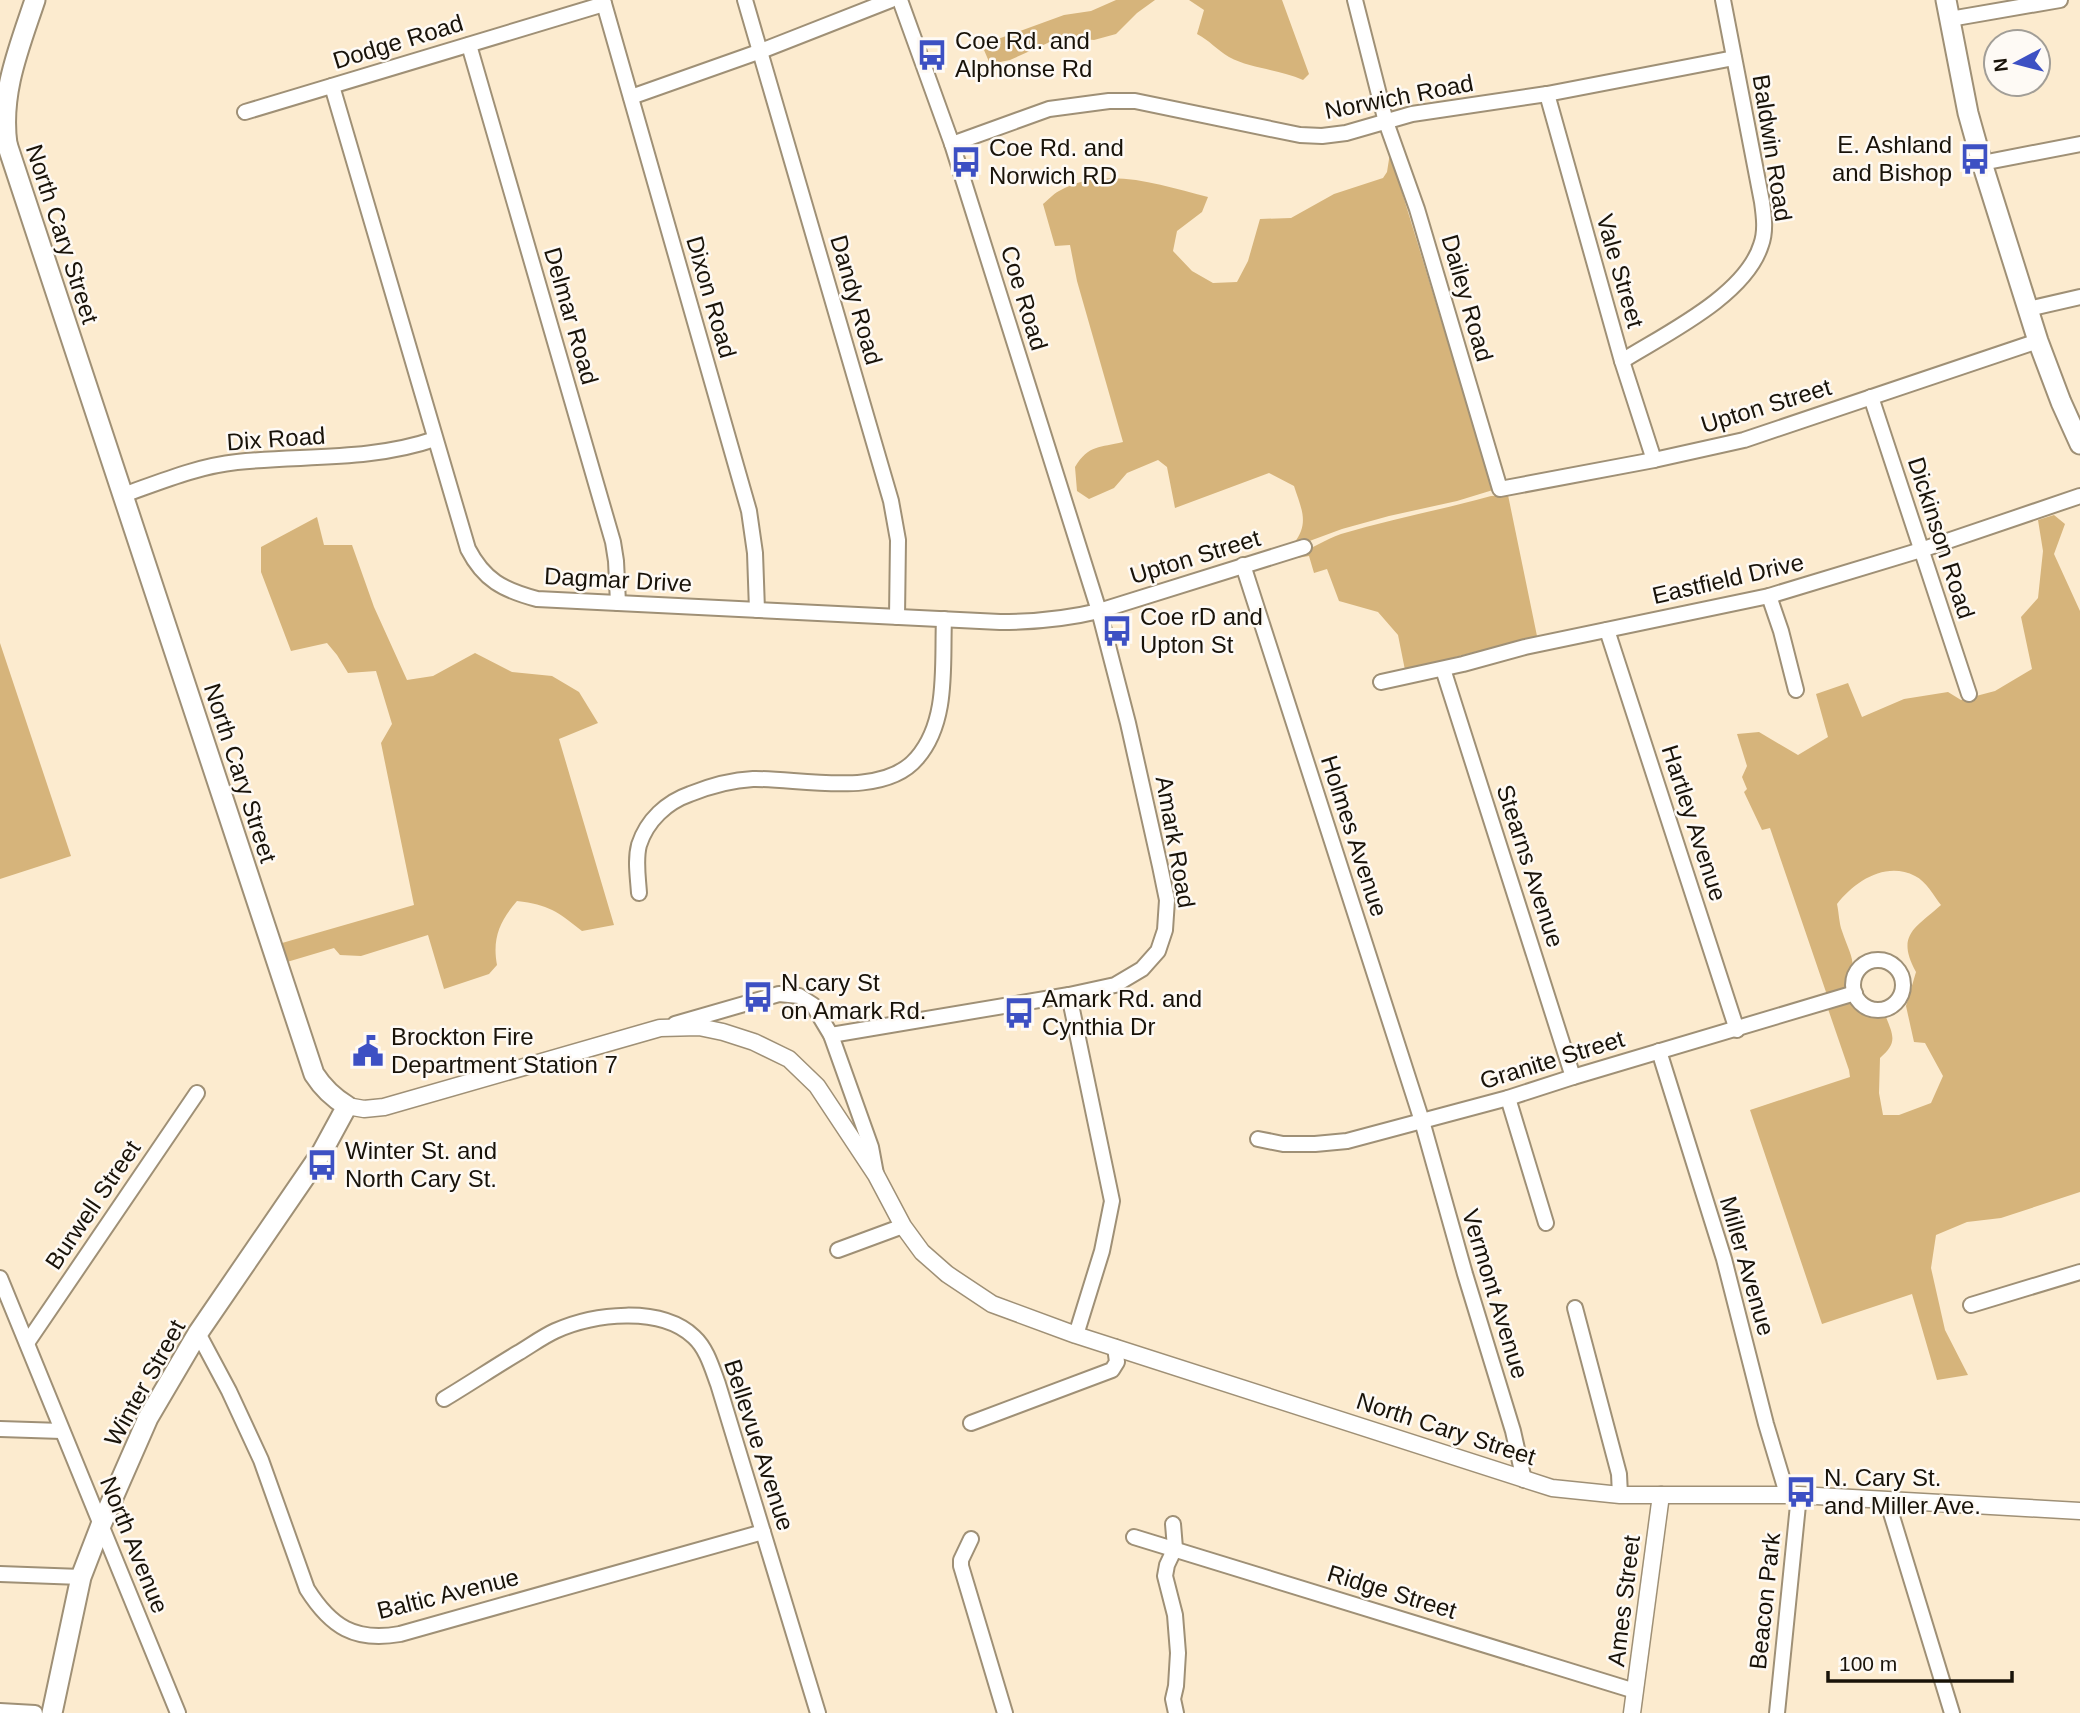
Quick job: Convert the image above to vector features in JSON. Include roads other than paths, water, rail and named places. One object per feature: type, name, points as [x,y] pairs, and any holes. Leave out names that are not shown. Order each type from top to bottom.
[{"type":"main road","name":"North Cary Street","points":[[35,0],[9,79],[4,140],[314,1074],[323,1088],[347,1106]]},
{"type":"main road","points":[[1948,10],[1968,113],[1982,163],[2038,341],[2080,444]]},
{"type":"main road","name":"Winter Street","points":[[52,1713],[81,1577],[148,1418],[198,1333],[322,1152],[347,1106]]},
{"type":"street","name":"Dandy Road","points":[[745,0],[891,501],[898,540],[897,617]]},
{"type":"street","points":[[631,97],[761,51],[891,0]]},
{"type":"street","name":"Coe Road","points":[[900,0],[952,144],[1099,611]]},
{"type":"street","name":"Dailey Road","points":[[1355,0],[1386,122],[1417,209],[1500,489]]},
{"type":"street","name":"Baldwin Road","points":[[1622,360],[1721,296],[1749,270],[1762,244],[1762,202],[1723,0]]},
{"type":"street","points":[[1948,10],[2060,0]]},
{"type":"street","name":"Dodge Road","points":[[245,111],[604,2]]},
{"type":"street","name":"Dixon Road","points":[[604,2],[749,511],[755,553],[757,610]]},
{"type":"street","name":"Delmar Road","points":[[469,45],[611,534],[616,561],[618,603]]},
{"type":"street","name":"Norwich Road","points":[[952,144],[1049,109],[1109,101],[1135,102],[1300,135],[1322,136],[1346,133],[1412,114],[1547,94],[1734,58]]},
{"type":"street","name":"Dagmar Drive","points":[[332,86],[468,549],[475,564],[501,587],[537,599],[944,620],[1033,622],[1099,611]]},
{"type":"street","name":"Vale Street","points":[[1547,94],[1622,360],[1654,460]]},
{"type":"street","points":[[1982,163],[2080,144]]},
{"type":"street","points":[[2028,309],[2080,297]]},
{"type":"street","name":"Upton Street","points":[[1500,489],[1744,440],[2038,341]]},
{"type":"street","name":"Dickinson Road","points":[[1871,397],[1969,694]]},
{"type":"street","name":"Dix Road","points":[[123,495],[197,470],[234,462],[374,454],[435,439]]},
{"type":"street","name":"Eastfield Drive","points":[[1381,682],[1525,647],[1769,596],[1921,550],[2080,496]]},
{"type":"street","name":"Upton Street","points":[[1099,611],[1304,547]]},
{"type":"street","name":"Holmes Avenue","points":[[1244,565],[1422,1121]]},
{"type":"street","points":[[1769,596],[1796,690]]},
{"type":"street","name":"Amark Road","points":[[831,1035],[1115,985],[1142,970],[1158,951],[1166,930],[1167,900],[1128,723],[1099,611]]},
{"type":"street","points":[[639,893],[637,864],[640,845],[650,823],[666,807],[683,797],[734,781],[751,779],[842,783],[877,780],[909,767],[929,740],[937,718],[941,694],[944,620]]},
{"type":"street","name":"Hartley Avenue","points":[[1607,630],[1737,1030]]},
{"type":"street","name":"Stearns Avenue","points":[[1443,669],[1573,1077]]},
{"type":"street","name":"Granite Street","points":[[1258,1139],[1294,1144],[1347,1141],[1508,1098],[1855,993]]},
{"type":"street","name":"North Cary Street","points":[[347,1106],[364,1109],[384,1107],[779,994],[799,996],[813,1005],[831,1035],[871,1147],[876,1175]]},
{"type":"street","points":[[1069,995],[1112,1200],[1102,1251],[1076,1335]]},
{"type":"street","name":"North Cary Street","points":[[660,1028],[699,1027],[723,1032],[754,1042],[789,1059],[817,1086],[876,1175],[903,1226],[922,1252],[947,1274],[992,1304],[1076,1335],[1552,1488],[1619,1495],[1793,1494],[2080,1511]]},
{"type":"street","name":"Miller Avenue","points":[[1659,1051],[1724,1259],[1766,1424],[1793,1494]]},
{"type":"street","name":"Burwell Street","points":[[27,1343],[197,1093]]},
{"type":"street","points":[[1508,1098],[1546,1223]]},
{"type":"street","name":"Vermont Avenue","points":[[1422,1121],[1513,1431],[1524,1480]]},
{"type":"street","points":[[838,1250],[903,1226]]},
{"type":"street","points":[[1971,1305],[2080,1272]]},
{"type":"street","name":"North Avenue","points":[[0,1278],[3,1294],[27,1343],[178,1713]]},
{"type":"street","points":[[1575,1308],[1619,1474],[1619,1495]]},
{"type":"street","name":"Bellevue Avenue","points":[[444,1399],[551,1332],[584,1320],[620,1315],[657,1319],[678,1326],[694,1337],[709,1359],[818,1713]]},
{"type":"street","name":"Baltic Avenue","points":[[198,1333],[261,1460],[307,1588],[328,1617],[359,1634],[379,1638],[400,1634],[763,1532]]},
{"type":"street","points":[[971,1423],[1112,1370],[1117,1362],[1115,1347]]},
{"type":"street","points":[[0,1429],[62,1431]]},
{"type":"street","name":"Beacon Park","points":[[1777,1713],[1793,1494]]},
{"type":"street","name":"Ames Street","points":[[1632,1713],[1661,1495]]},
{"type":"street","points":[[1887,1500],[1952,1713]]},
{"type":"street","points":[[1173,1524],[1175,1548],[1164,1576],[1175,1615],[1178,1653],[1173,1699],[1176,1713]]},
{"type":"street","name":"Ridge Street","points":[[1134,1537],[1635,1691]]},
{"type":"street","points":[[971,1539],[961,1566],[1005,1713]]},
{"type":"street","points":[[0,1574],[81,1577]]},
{"type":"street","points":[[0,1711],[35,1713]]},
{"type":"place","name":"Coe Rd. and Alphonse Rd","points":[[932,55]]},
{"type":"place","name":"E. Ashland and Bishop","points":[[1975,159]]},
{"type":"place","name":"Coe Rd. and Norwich RD","points":[[966,162]]},
{"type":"place","name":"Coe rD and Upton St","points":[[1117,631]]},
{"type":"place","name":"N cary St on Amark Rd.","points":[[758,997]]},
{"type":"place","name":"Amark Rd. and Cynthia Dr","points":[[1019,1013]]},
{"type":"place","name":"Brockton Fire Department Station 7","points":[[368,1051]]},
{"type":"place","name":"Winter St. and North Cary St.","points":[[322,1165]]},
{"type":"place","name":"N. Cary St. and Miller Ave.","points":[[1801,1492]]}]
